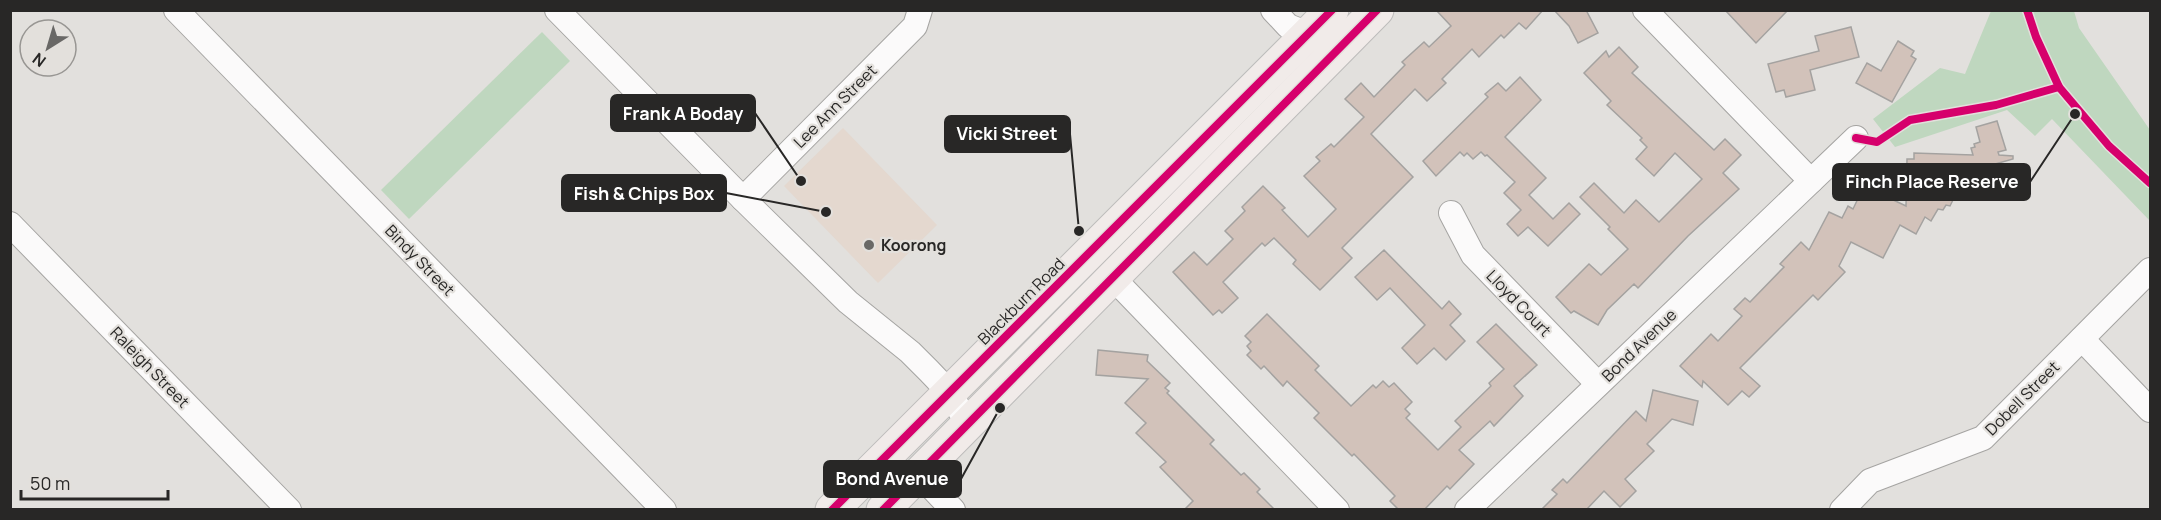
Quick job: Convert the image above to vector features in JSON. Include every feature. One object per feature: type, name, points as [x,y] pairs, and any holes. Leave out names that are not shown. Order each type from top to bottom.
[{"type":"main road","name":"Blackburn Road","points":[[832,510],[1332,10]]},
{"type":"main road","points":[[884,510],[1377,10]]},
{"type":"street","name":"Bindy Street","points":[[176,10],[664,510]]},
{"type":"street","points":[[557,10],[848,302],[898,363],[943,398],[968,424]]},
{"type":"street","name":"Lee Ann Street","points":[[743,199],[915,26],[920,10]]},
{"type":"street","points":[[1273,10],[1288,26],[1308,34]]},
{"type":"street","points":[[1645,10],[1811,181]]},
{"type":"street","name":"Bond Avenue","points":[[1467,510],[1856,138]]},
{"type":"street","name":"Lloyd Court","points":[[1451,213],[1473,255],[1598,384]]},
{"type":"street","name":"Raleigh Street","points":[[10,224],[289,510]]},
{"type":"street","name":"Dobell Street","points":[[1842,510],[1870,481],[1983,438],[2151,270]]},
{"type":"street","points":[[1113,278],[1336,510]]},
{"type":"street","points":[[2082,339],[2151,410]]},
{"type":"street","points":[[919,474],[952,510]]},
{"type":"shaded area","points":[[843,128],[937,225],[878,283],[784,186]]},
{"type":"green space","points":[[1991,11],[2074,11],[2079,28],[2150,130],[2150,221],[2052,119],[2035,136],[2007,110],[1895,147],[1873,119],[1940,68],[1965,74]]},
{"type":"green space","points":[[542,32],[570,61],[409,219],[381,190]]},
{"type":"building","points":[[1436,10],[1543,10],[1526,29],[1519,23],[1504,38],[1501,35],[1479,57],[1472,49],[1442,79],[1446,83],[1427,101],[1415,89],[1371,134],[1413,177],[1342,248],[1352,258],[1320,290],[1293,264],[1296,260],[1274,238],[1265,246],[1262,243],[1223,282],[1238,298],[1222,313],[1219,310],[1213,315],[1173,272],[1194,252],[1207,265],[1233,239],[1225,231],[1245,211],[1242,207],[1263,186],[1285,208],[1282,210],[1308,237],[1336,209],[1304,176],[1320,161],[1316,157],[1331,144],[1334,147],[1364,117],[1345,99],[1361,83],[1374,97],[1405,65],[1402,62],[1424,42],[1429,47],[1451,26]]},
{"type":"building","points":[[1554,10],[1586,10],[1598,33],[1578,43],[1569,26]]},
{"type":"building","points":[[1725,10],[1788,10],[1756,43]]},
{"type":"building","points":[[1851,27],[1859,57],[1810,70],[1815,90],[1786,97],[1784,90],[1776,92],[1768,64],[1819,51],[1815,36]]},
{"type":"building","points":[[1898,41],[1914,51],[1911,56],[1916,59],[1892,102],[1856,83],[1867,63],[1881,71]]},
{"type":"building","points":[[1619,47],[1638,67],[1632,73],[1714,150],[1725,139],[1741,155],[1723,173],[1739,189],[1688,236],[1638,288],[1634,284],[1607,310],[1598,325],[1574,311],[1571,313],[1556,297],[1589,264],[1601,275],[1628,249],[1580,197],[1594,183],[1624,213],[1636,200],[1659,222],[1702,179],[1675,153],[1654,176],[1636,159],[1647,147],[1640,140],[1642,138],[1607,105],[1611,101],[1584,73],[1606,51],[1609,57]]},
{"type":"building","points":[[1520,77],[1541,100],[1505,137],[1546,178],[1529,195],[1553,219],[1569,203],[1580,214],[1548,246],[1528,227],[1518,236],[1507,224],[1521,210],[1504,193],[1515,182],[1487,155],[1481,152],[1473,159],[1467,153],[1464,156],[1460,152],[1436,176],[1423,161],[1488,97],[1485,94],[1498,83],[1506,91]]},
{"type":"building","points":[[1997,121],[2006,150],[1998,152],[1999,155],[2013,156],[2013,159],[1967,172],[1950,206],[1946,205],[1943,210],[1938,209],[1931,221],[1925,217],[1916,234],[1900,225],[1883,258],[1851,242],[1839,266],[1845,272],[1818,300],[1813,295],[1740,368],[1760,386],[1749,397],[1742,391],[1728,405],[1703,381],[1702,387],[1680,366],[1711,334],[1718,341],[1742,316],[1734,309],[1745,298],[1750,302],[1784,267],[1780,264],[1801,242],[1809,250],[1829,212],[1842,218],[1848,206],[1853,209],[1864,186],[1906,206],[1907,159],[1914,159],[1914,153],[1973,155],[1971,148],[1980,142],[1976,127]]},
{"type":"building","points":[[1384,250],[1442,309],[1449,301],[1461,314],[1450,325],[1465,341],[1446,360],[1434,348],[1417,364],[1402,348],[1425,325],[1390,288],[1377,300],[1355,277]]},
{"type":"building","points":[[1267,314],[1319,366],[1315,370],[1351,406],[1373,385],[1376,388],[1383,381],[1389,387],[1394,383],[1412,402],[1405,409],[1410,414],[1406,418],[1438,450],[1461,427],[1455,421],[1491,386],[1489,383],[1504,369],[1477,342],[1496,324],[1537,365],[1514,386],[1523,396],[1494,426],[1490,421],[1459,450],[1474,464],[1450,489],[1447,486],[1424,510],[1399,510],[1390,501],[1395,496],[1354,454],[1352,456],[1314,418],[1319,413],[1287,381],[1283,386],[1264,366],[1261,369],[1247,355],[1251,351],[1247,346],[1251,342],[1245,336]]},
{"type":"building","points":[[1098,350],[1148,355],[1147,361],[1170,383],[1165,388],[1169,391],[1167,393],[1214,440],[1210,444],[1241,475],[1244,473],[1260,489],[1257,492],[1275,510],[1184,510],[1193,501],[1160,467],[1166,462],[1136,433],[1146,423],[1125,403],[1148,379],[1096,375]]},
{"type":"building","points":[[1653,390],[1698,401],[1693,425],[1672,419],[1647,444],[1654,451],[1625,479],[1636,491],[1620,507],[1604,491],[1586,510],[1541,510],[1557,494],[1552,490],[1563,479],[1567,483],[1636,411],[1646,421]]},
{"type":"cycle path","points":[[832,510],[1332,10]]},
{"type":"cycle path","points":[[883,510],[1377,10]]},
{"type":"cycle path","points":[[2027,10],[2036,37],[2059,87],[2109,146],[2150,183]]},
{"type":"cycle path","points":[[1856,138],[1877,142],[1910,120],[1996,105],[2059,87]]},
{"type":"place","name":"Finch Place Reserve","points":[[2075,114]]},
{"type":"place","name":"Frank A Boday","points":[[801,181]]},
{"type":"place","name":"Fish & Chips Box","points":[[826,212]]},
{"type":"place","name":"Vicki Street","points":[[1079,231]]},
{"type":"place","name":"Koorong","points":[[869,245]]},
{"type":"place","name":"Bond Avenue","points":[[1000,408]]}]
